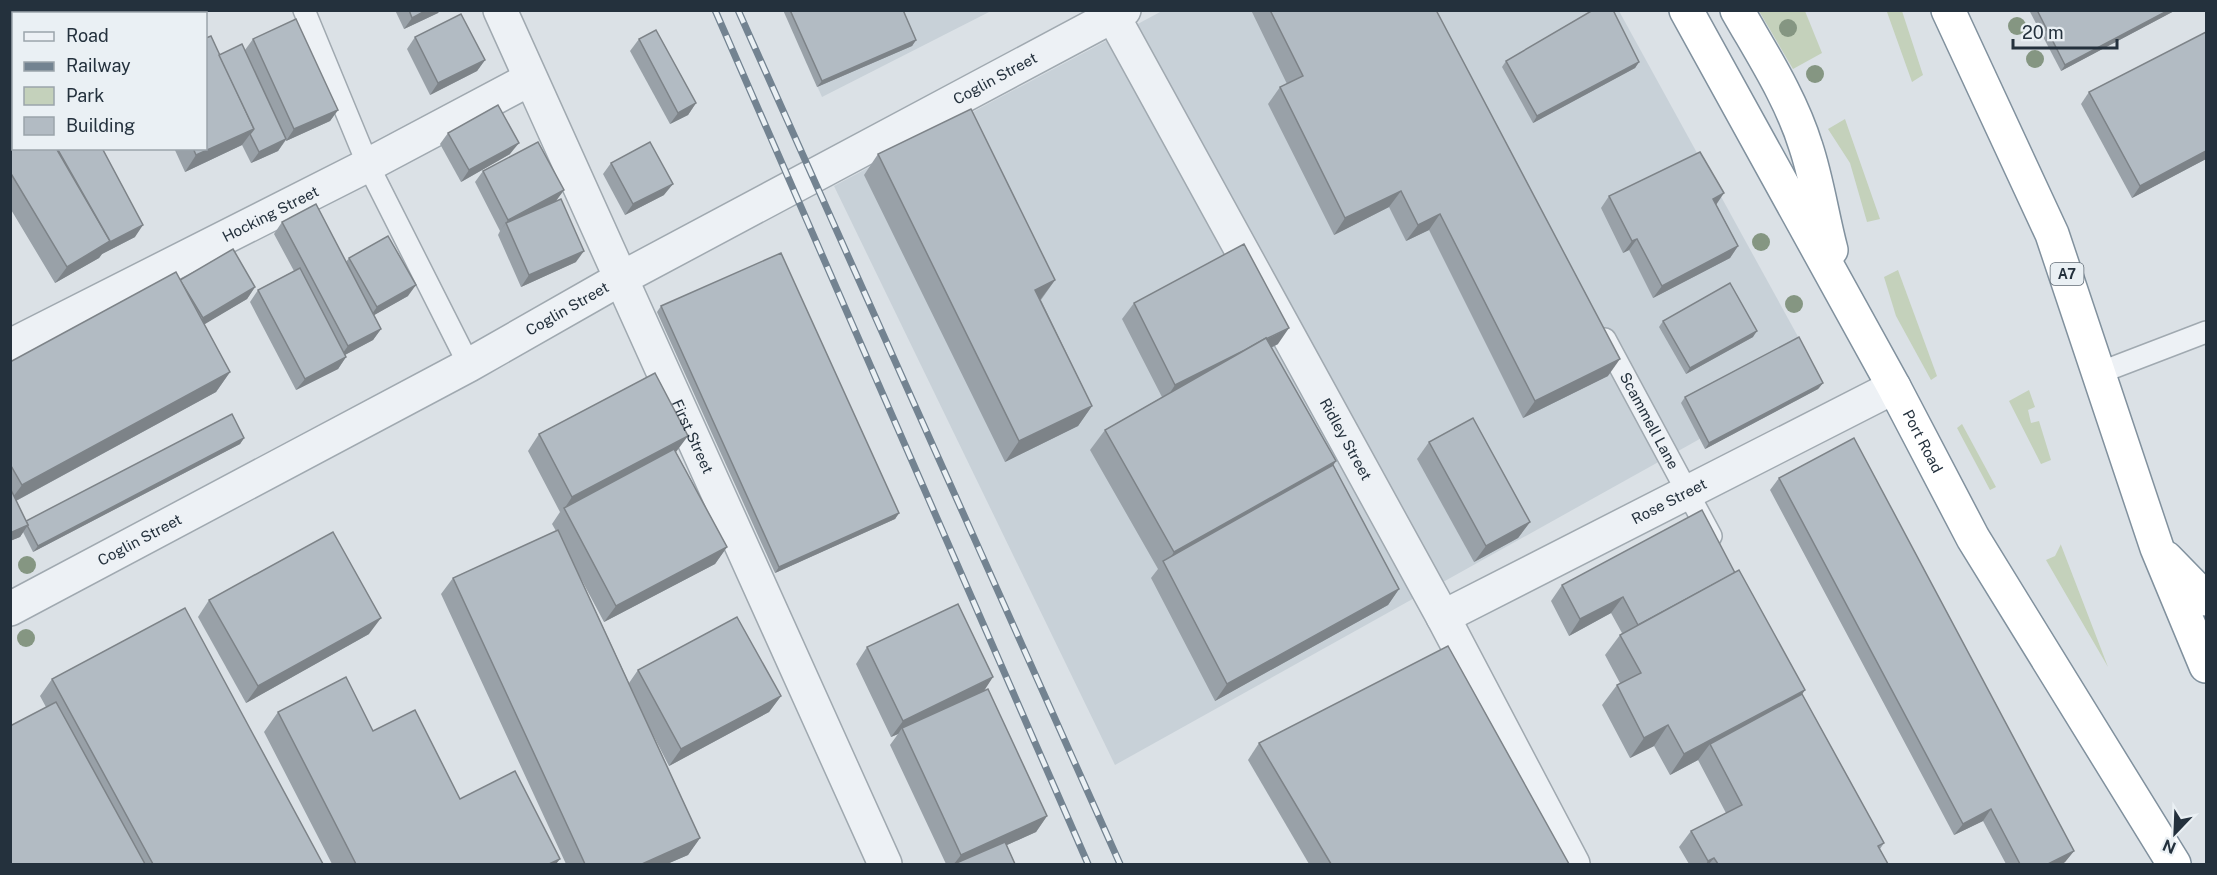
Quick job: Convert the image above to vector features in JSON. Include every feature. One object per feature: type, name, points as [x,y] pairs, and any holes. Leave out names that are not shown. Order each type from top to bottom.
[{"type":"highway","name":"Port Road","points":[[1686,10],[1894,387],[1973,538],[2174,864]]},
{"type":"highway","points":[[1737,10],[1768,64],[1806,146],[1842,292]]},
{"type":"highway","name":"A7","points":[[1948,10],[2052,234],[2157,548],[2206,666]]},
{"type":"highway","points":[[2157,548],[2206,599]]},
{"type":"street","name":"First Street","points":[[500,10],[885,864]]},
{"type":"street","name":"Coglin Street","points":[[10,609],[469,365],[620,279],[1118,13]]},
{"type":"street","name":"Ridley Street","points":[[1118,13],[1443,616],[1573,864]]},
{"type":"street","name":"Hocking Street","points":[[10,346],[368,165],[530,79]]},
{"type":"street","name":"Rose Street","points":[[1443,616],[1894,387]]},
{"type":"lane","points":[[304,10],[368,165],[469,365]]},
{"type":"lane","name":"Scammell Lane","points":[[1597,324],[1720,553]]},
{"type":"lane","points":[[2099,373],[2206,332]]},
{"type":"shaded area","points":[[784,11],[991,11],[822,97]]},
{"type":"shaded area","points":[[1162,11],[1619,11],[1818,373],[1115,765],[834,186]]},
{"type":"green space","points":[[1759,11],[1805,11],[1822,53],[1793,69]]},
{"type":"green space","points":[[1865,11],[1902,11],[1923,75],[1912,82],[1887,12]]},
{"type":"green space","points":[[1845,119],[1880,219],[1867,222],[1850,163],[1828,129]]},
{"type":"green space","points":[[1898,270],[1937,376],[1931,380],[1896,316],[1884,277]]},
{"type":"green space","points":[[2029,390],[2035,407],[2028,410],[2031,423],[2039,421],[2051,460],[2041,464],[2009,401]]},
{"type":"green space","points":[[1962,424],[1996,487],[1990,490],[1957,428]]},
{"type":"green space","points":[[2061,544],[2108,667],[2046,560],[2055,556]]},
{"type":"building","points":[[25,10],[100,10],[101,12],[26,12]]},
{"type":"building","points":[[409,10],[427,10],[412,18]]},
{"type":"building","points":[[790,10],[903,10],[916,40],[822,81]]},
{"type":"building","points":[[1270,10],[1436,10],[1620,359],[1535,401],[1440,214],[1418,225],[1401,191],[1345,218],[1280,87],[1303,76]]},
{"type":"building","points":[[1593,10],[1613,10],[1639,62],[1537,116],[1506,61]]},
{"type":"building","points":[[2037,10],[2169,10],[2065,65]]},
{"type":"building","points":[[461,14],[485,60],[438,83],[415,37]]},
{"type":"building","points":[[296,19],[338,110],[294,129],[253,39]]},
{"type":"building","points":[[656,30],[696,103],[678,113],[639,39]]},
{"type":"building","points":[[2206,32],[2206,151],[2140,186],[2089,92]]},
{"type":"building","points":[[10,36],[12,39],[12,119],[10,120]]},
{"type":"building","points":[[211,36],[254,129],[196,155],[194,150],[207,150],[207,38]]},
{"type":"building","points":[[242,44],[286,139],[259,152],[250,134],[254,129],[219,55]]},
{"type":"building","points":[[498,105],[519,143],[469,170],[448,133]]},
{"type":"building","points":[[971,109],[1055,280],[1035,290],[1092,406],[1019,441],[878,154]]},
{"type":"building","points":[[538,142],[564,190],[508,220],[483,171]]},
{"type":"building","points":[[650,142],[673,184],[633,204],[611,163]]},
{"type":"building","points":[[12,146],[12,150],[57,150],[110,241],[67,267],[10,172],[10,147]]},
{"type":"building","points":[[58,150],[103,150],[143,225],[110,241]]},
{"type":"building","points":[[1700,152],[1724,193],[1713,199],[1738,246],[1662,286],[1637,239],[1632,241],[1609,196]]},
{"type":"building","points":[[561,199],[584,251],[529,275],[506,223]]},
{"type":"building","points":[[316,204],[381,329],[348,346],[282,222]]},
{"type":"building","points":[[388,236],[416,285],[377,307],[349,258]]},
{"type":"building","points":[[1244,244],[1289,328],[1175,385],[1134,303]]},
{"type":"building","points":[[233,249],[255,287],[203,318],[180,280]]},
{"type":"building","points":[[781,253],[899,513],[779,567],[661,306]]},
{"type":"building","points":[[300,268],[346,357],[305,379],[258,290]]},
{"type":"building","points":[[176,272],[230,372],[22,485],[10,464],[10,362]]},
{"type":"building","points":[[1730,283],[1757,331],[1690,368],[1663,321]]},
{"type":"building","points":[[1799,337],[1823,383],[1709,443],[1685,397]]},
{"type":"building","points":[[1266,338],[1336,461],[1174,552],[1105,430]]},
{"type":"building","points":[[655,373],[688,436],[572,497],[539,434]]},
{"type":"building","points":[[232,414],[244,438],[38,546],[26,521]]},
{"type":"building","points":[[1473,418],[1530,522],[1486,546],[1429,442]]},
{"type":"building","points":[[1854,438],[2074,851],[2048,864],[2020,864],[1991,809],[1963,824],[1779,478]]},
{"type":"building","points":[[674,449],[727,547],[616,606],[564,508]]},
{"type":"building","points":[[1333,465],[1399,589],[1227,684],[1163,561]]},
{"type":"building","points":[[10,490],[28,525],[10,533]]},
{"type":"building","points":[[1702,510],[1735,573],[1638,625],[1623,597],[1580,619],[1562,585]]},
{"type":"building","points":[[558,530],[700,838],[642,864],[585,864],[453,578]]},
{"type":"building","points":[[333,532],[381,618],[258,686],[209,600]]},
{"type":"building","points":[[1739,570],[1805,690],[1684,754],[1668,725],[1644,738],[1617,685],[1641,673],[1620,635]]},
{"type":"building","points":[[958,604],[993,677],[903,721],[867,647]]},
{"type":"building","points":[[185,608],[323,864],[153,864],[52,679]]},
{"type":"building","points":[[737,617],[781,696],[681,749],[638,670]]},
{"type":"building","points":[[1448,646],[1569,864],[1331,864],[1259,743]]},
{"type":"building","points":[[346,677],[373,731],[415,710],[460,799],[515,771],[560,859],[549,864],[356,864],[278,712]]},
{"type":"building","points":[[988,689],[1047,816],[961,855],[902,728]]},
{"type":"building","points":[[1802,694],[1884,843],[1878,846],[1888,864],[1718,864],[1714,858],[1708,861],[1691,831],[1742,805],[1710,744]]},
{"type":"building","points":[[56,702],[145,864],[10,864],[10,726]]},
{"type":"building","points":[[1005,842],[1015,864],[954,864]]},
{"type":"railway","points":[[715,10],[1088,864]]},
{"type":"railway","points":[[738,10],[1120,864]]}]
